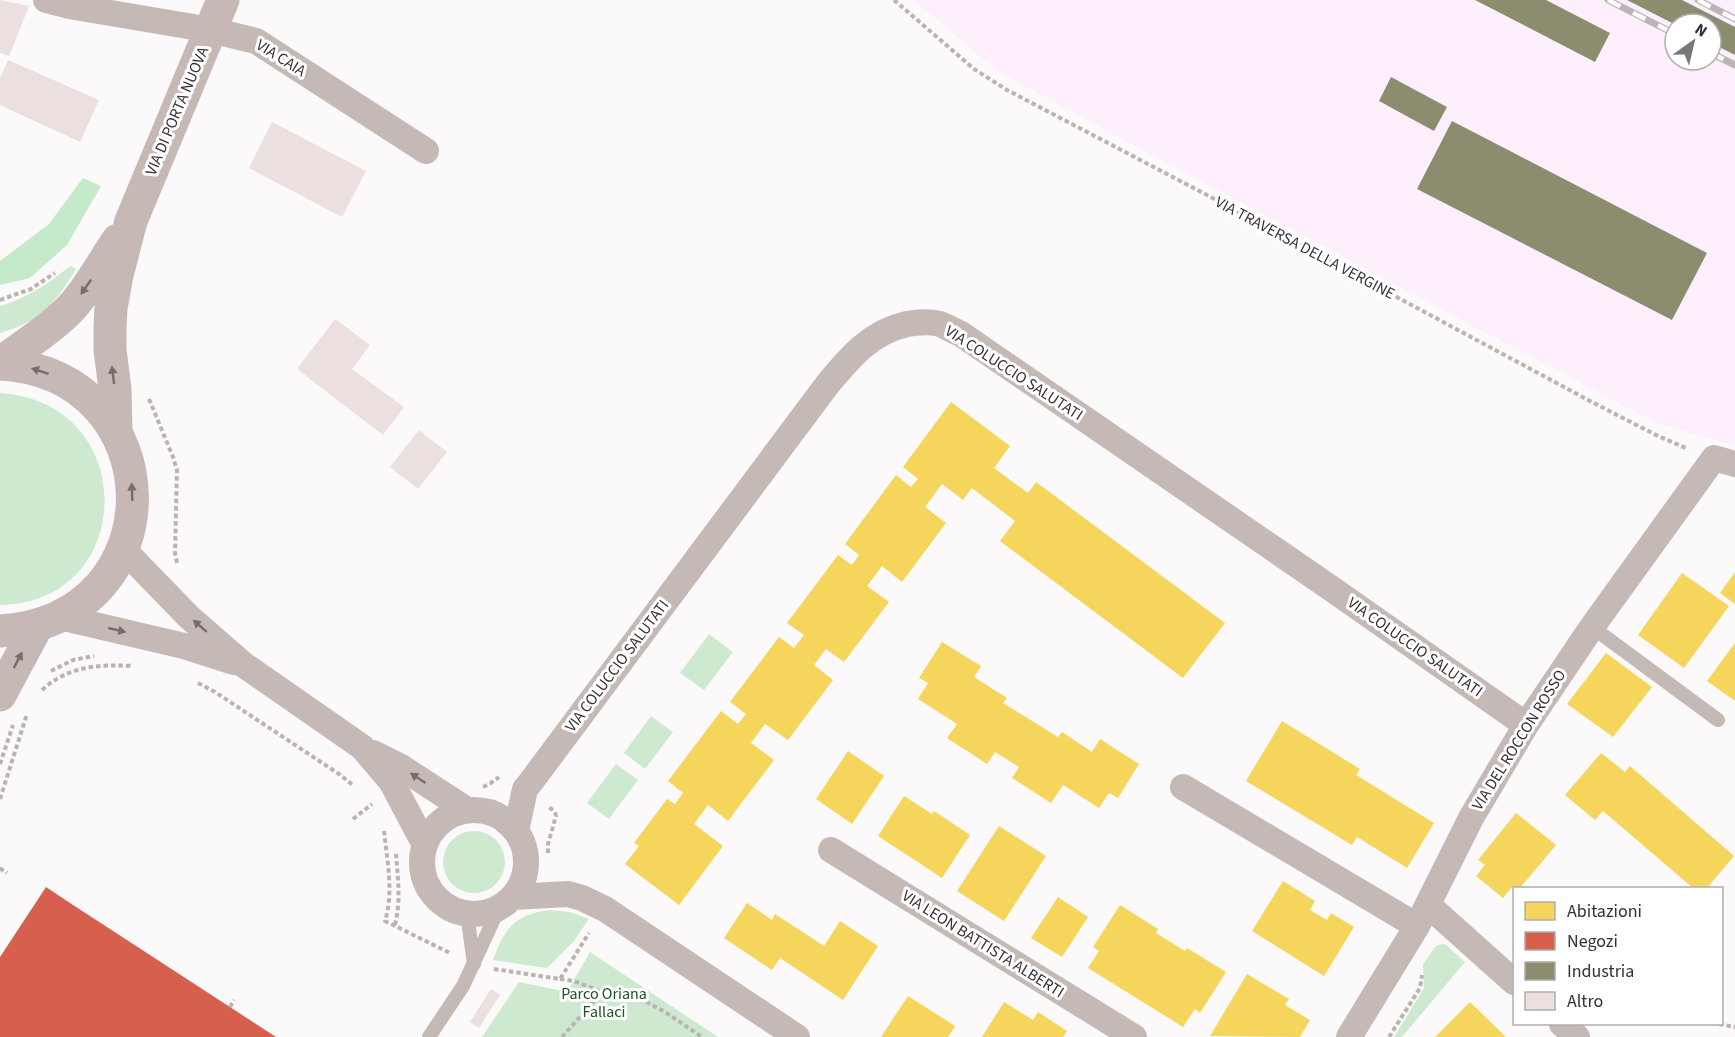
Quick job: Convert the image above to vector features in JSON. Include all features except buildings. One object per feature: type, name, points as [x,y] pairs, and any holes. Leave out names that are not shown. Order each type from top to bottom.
[{"type":"street","name":"VIA CAIA","points":[[46,0],[211,30],[256,42],[426,152]]},
{"type":"street","name":"VIA DI PORTA NUOVA","points":[[116,433],[115,389],[110,350],[111,308],[117,275],[131,221],[223,0]]},
{"type":"street","name":"VIA DI PORTA NUOVA","points":[[0,364],[71,308],[131,221]]},
{"type":"street","name":"VIA COLUCCIO SALUTATI","points":[[534,796],[847,360],[872,338],[888,329],[915,322],[940,324],[961,334],[1526,725]]},
{"type":"street","points":[[0,364],[30,368],[49,374],[67,383],[91,401],[116,433],[128,464],[132,485],[131,518],[123,549],[101,585],[86,600],[48,621],[21,630],[0,631]]},
{"type":"street","name":"VIA DEL ROCCON ROSSO","points":[[1349,1037],[1423,916],[1471,818],[1526,725],[1592,627],[1724,461]]},
{"type":"street","points":[[123,549],[189,617],[244,665],[362,747],[500,816],[516,831],[526,851],[537,858],[568,894]]},
{"type":"street","points":[[48,621],[184,646],[244,665]]},
{"type":"street","points":[[8,707],[48,621]]},
{"type":"street","points":[[362,747],[391,781],[425,845]]},
{"type":"street","points":[[1183,787],[1423,916],[1513,981]]},
{"type":"street","points":[[534,796],[478,803],[441,821],[429,836],[422,862],[425,879],[433,895],[447,906],[467,914],[484,914],[506,903],[568,894],[582,898],[605,909],[797,1037]]},
{"type":"street","points":[[516,831],[534,796]]},
{"type":"street","name":"VIA LEON BATTISTA ALBERTI","points":[[831,850],[1134,1037]]},
{"type":"street","points":[[506,903],[537,858]]},
{"type":"street","points":[[1564,1025],[1577,1037]]},
{"type":"lane","points":[[1592,627],[1718,720]]},
{"type":"lane","points":[[429,1037],[463,986],[506,903]]},
{"type":"lane","points":[[467,914],[474,964]]},
{"type":"path","name":"VIA TRAVERSA DELLA VERGINE","points":[[894,0],[974,69],[1007,90],[1665,440],[1724,461]]},
{"type":"path","points":[[148,398],[177,470],[176,553],[178,568]]},
{"type":"path","points":[[49,672],[73,660],[98,655]]},
{"type":"path","points":[[38,695],[58,677],[72,671],[98,666],[140,666]]},
{"type":"path","points":[[196,681],[339,774],[362,792]]},
{"type":"path","points":[[0,764],[8,707]]},
{"type":"path","points":[[0,799],[30,708]]},
{"type":"path","points":[[478,803],[484,787],[505,770]]},
{"type":"path","points":[[534,796],[555,812],[556,816],[548,844],[537,858]]},
{"type":"path","points":[[367,798],[376,810]]},
{"type":"path","points":[[353,819],[372,804]]},
{"type":"path","points":[[382,824],[390,891],[390,906],[385,921],[474,964],[503,971],[574,981],[602,992],[620,993],[641,999],[702,1037]]},
{"type":"path","points":[[395,925],[400,894],[396,851]]},
{"type":"path","points":[[0,870],[7,873]]},
{"type":"path","points":[[560,979],[605,909]]},
{"type":"path","points":[[1389,1037],[1420,988],[1422,978],[1420,968]]},
{"type":"path","points":[[562,1037],[602,992]]},
{"type":"path","points":[[230,1007],[234,1000]]},
{"type":"shaded area","points":[[914,0],[1735,0],[1735,446],[1654,422],[996,70]]},
{"type":"green space","points":[[83,178],[101,186],[67,245],[30,278],[0,285],[0,261],[49,224]]},
{"type":"green space","points":[[70,266],[76,269],[46,310],[26,323],[0,333],[0,306],[37,290]]},
{"type":"green space","points":[[0,393],[46,405],[79,430],[99,464],[105,502],[98,540],[78,573],[45,596],[0,605]]},
{"type":"green space","points":[[709,634],[733,652],[704,690],[680,673]]},
{"type":"green space","points":[[651,716],[673,732],[645,769],[624,753]]},
{"type":"green space","points":[[616,764],[638,780],[609,819],[587,803]]},
{"type":"green space","points":[[468,831],[480,831],[496,840],[503,850],[505,862],[503,874],[496,884],[480,893],[468,893],[457,888],[448,879],[443,868],[443,856],[448,845],[457,836]]},
{"type":"green space","points":[[550,910],[570,912],[589,919],[574,941],[547,968],[493,960],[512,925],[528,915]]},
{"type":"green space","points":[[1445,944],[1465,962],[1402,1037],[1394,1037],[1424,988],[1423,964],[1435,947]]},
{"type":"green space","name":"Parco Oriana Fallaci","points":[[590,952],[718,1037],[482,1037],[519,982],[567,992]]},
{"type":"railway","points":[[1608,0],[1663,28]]},
{"type":"railway","points":[[1698,0],[1735,19]]},
{"type":"railway","points":[[1723,59],[1735,65]]}]
